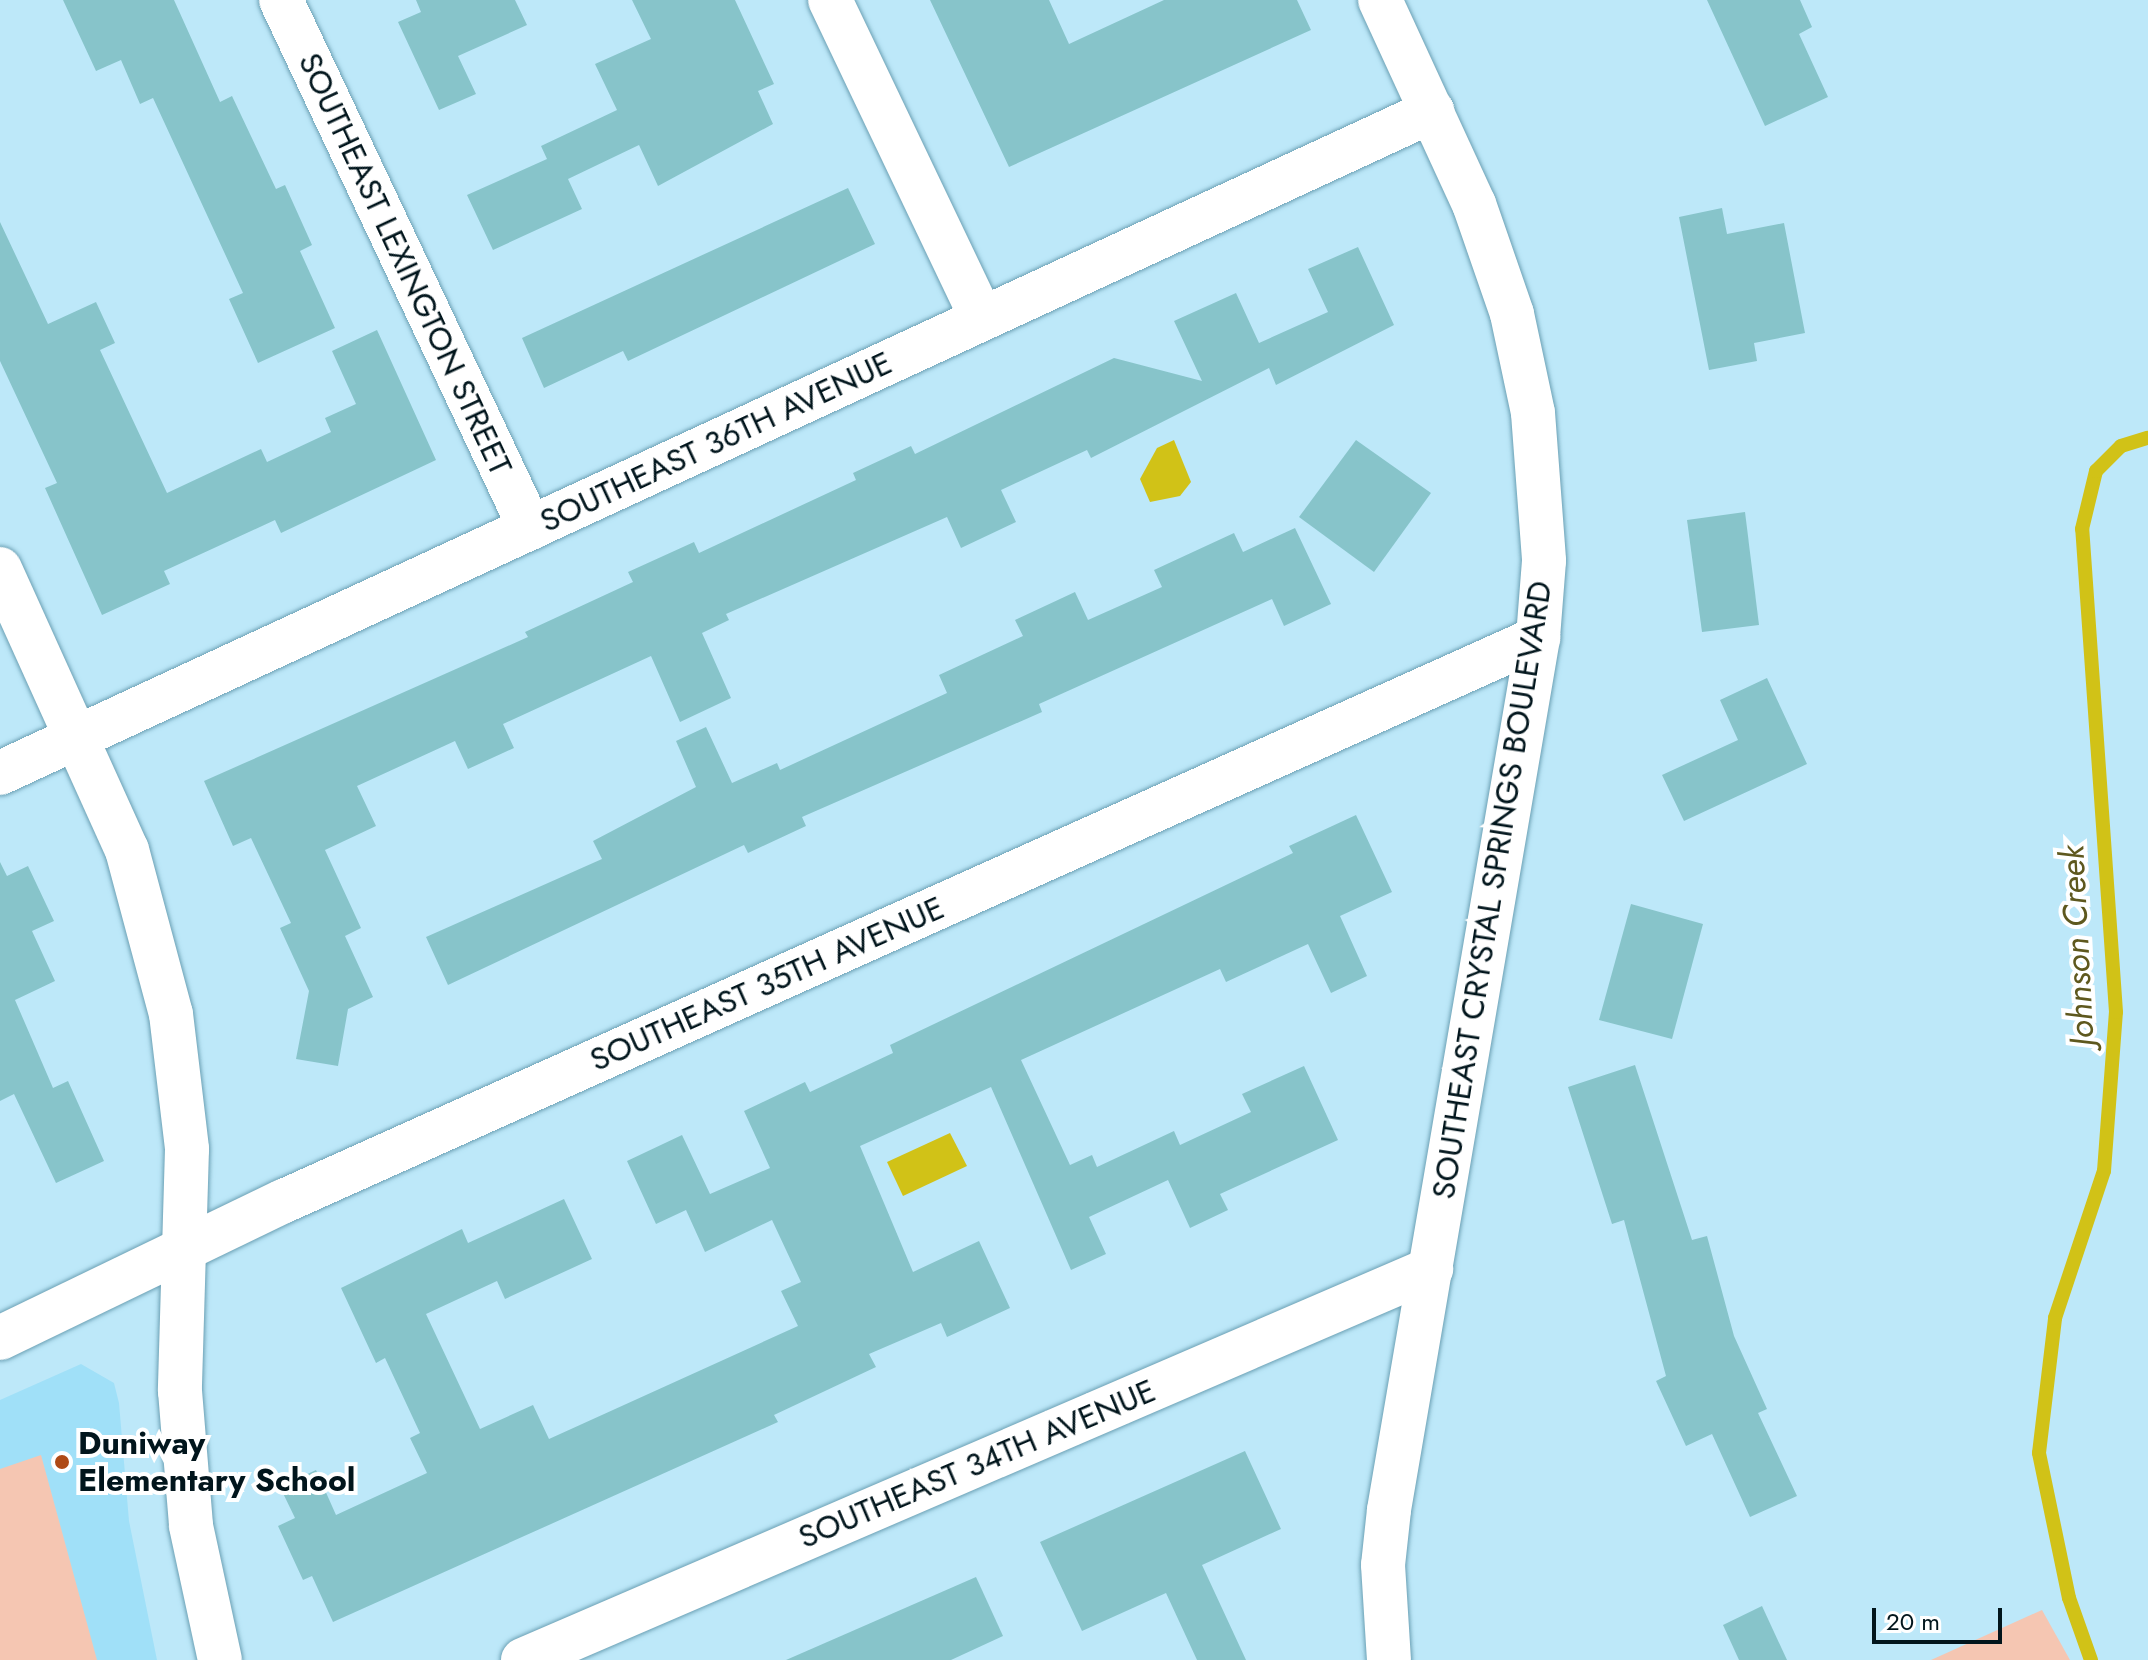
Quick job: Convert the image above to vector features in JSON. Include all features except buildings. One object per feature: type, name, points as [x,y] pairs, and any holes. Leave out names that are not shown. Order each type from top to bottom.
[{"type":"street","name":"SOUTHEAST LEXINGTON STREET","points":[[281,0],[530,528]]},
{"type":"street","points":[[830,0],[982,319]]},
{"type":"street","name":"SOUTHEAST CRYSTAL SPRINGS BOULEVARD","points":[[1380,0],[1432,111],[1512,314],[1533,413],[1544,561],[1538,638],[1383,1565],[1389,1660]]},
{"type":"street","name":"SOUTHEAST 36TH AVENUE","points":[[0,773],[1432,111]]},
{"type":"street","points":[[0,569],[127,850],[171,1014],[187,1149],[180,1391],[190,1511],[220,1660]]},
{"type":"street","name":"SOUTHEAST 35TH AVENUE","points":[[0,1338],[185,1249],[1538,638]]},
{"type":"street","name":"SOUTHEAST 34TH AVENUE","points":[[523,1660],[1431,1269]]},
{"type":"shaded area","points":[[1174,440],[1191,482],[1180,496],[1150,502],[1140,479],[1157,448]]},
{"type":"shaded area","points":[[950,1133],[967,1166],[903,1196],[887,1162]]},
{"type":"shaded area","name":"Duniway Elementary School","points":[[81,1364],[114,1383],[119,1403],[129,1521],[157,1660],[0,1660],[0,1400]]},
{"type":"shaded area","points":[[41,1455],[97,1660],[0,1660],[0,1469]]},
{"type":"shaded area","points":[[2042,1610],[2070,1660],[1931,1660]]},
{"type":"waterway","name":"Johnson Creek","points":[[2091,1660],[2069,1598],[2039,1453],[2055,1318],[2104,1171],[2116,1012],[2082,529],[2096,471],[2121,446],[2148,438]]},
{"type":"place","name":"Duniway Elementary School","points":[[62,1462]]}]
